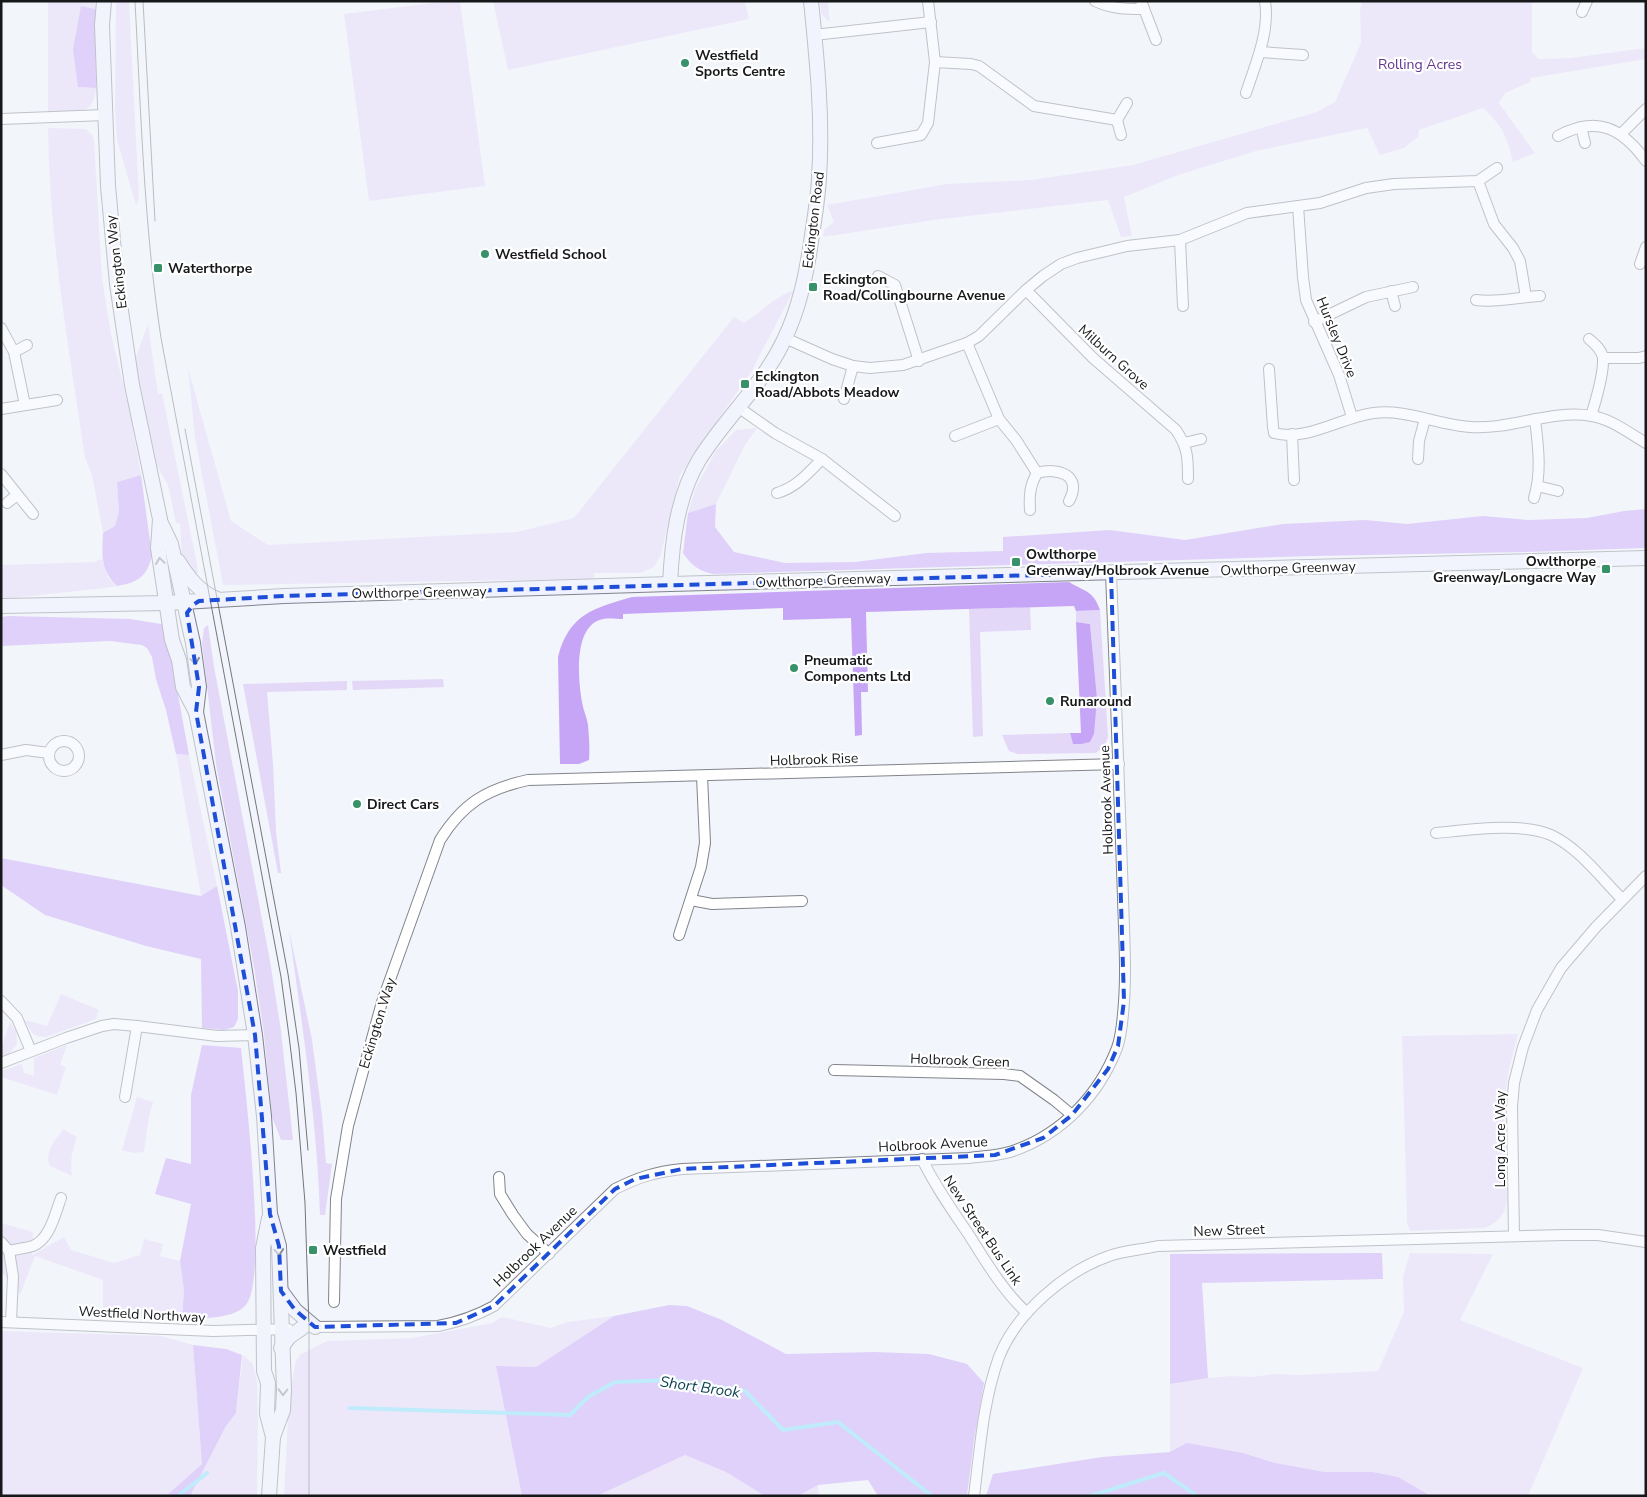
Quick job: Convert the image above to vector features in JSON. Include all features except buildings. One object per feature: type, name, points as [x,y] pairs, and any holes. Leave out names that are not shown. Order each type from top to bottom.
[{"type":"street","name":"Eckington Way","points":[[104,1],[102,25],[105,116],[114,266],[131,378],[160,519],[172,544],[186,607],[199,687],[196,712]]},
{"type":"street","name":"Eckington Road","points":[[670,584],[675,529],[681,503],[690,480],[699,461],[764,375],[785,338],[797,310],[807,270],[819,179],[820,117],[811,1]]},
{"type":"street","points":[[877,143],[921,135],[928,123],[935,62],[928,1]]},
{"type":"street","points":[[1095,1],[1104,6],[1121,10],[1143,5],[1156,40]]},
{"type":"street","points":[[1246,93],[1260,52],[1266,10],[1265,1]]},
{"type":"street","points":[[1582,12],[1587,1]]},
{"type":"street","points":[[814,35],[931,22]]},
{"type":"street","points":[[1260,52],[1303,55]]},
{"type":"street","points":[[935,62],[979,66],[1034,106],[1117,120]]},
{"type":"street","points":[[1122,135],[1117,120],[1127,103]]},
{"type":"street","points":[[1621,134],[1646,110]]},
{"type":"street","points":[[1,119],[105,116]]},
{"type":"street","points":[[1581,126],[1585,143]]},
{"type":"street","points":[[1558,136],[1581,126],[1608,127],[1621,134],[1635,146],[1646,161]]},
{"type":"street","points":[[785,338],[832,359],[854,366],[886,368],[904,365],[967,343],[979,336],[1026,290],[1061,264],[1077,258],[1127,246],[1180,240],[1247,213],[1320,203],[1366,188],[1394,184],[1478,181],[1497,168]]},
{"type":"street","points":[[1478,181],[1494,224],[1513,248],[1520,261],[1526,297]]},
{"type":"street","name":"Hursley Drive","points":[[1298,206],[1302,277],[1306,300],[1314,322],[1335,366],[1352,417]]},
{"type":"street","points":[[1180,240],[1183,306]]},
{"type":"street","points":[[1640,264],[1646,247]]},
{"type":"street","points":[[878,276],[895,285],[919,361]]},
{"type":"street","points":[[1314,322],[1366,297],[1413,287]]},
{"type":"street","name":"Milburn Grove","points":[[1026,290],[1093,358],[1176,430],[1184,443],[1188,456],[1188,479]]},
{"type":"street","points":[[1391,291],[1395,306]]},
{"type":"street","points":[[1476,300],[1490,302],[1540,296]]},
{"type":"street","points":[[1,328],[14,352],[25,404]]},
{"type":"street","points":[[1589,339],[1599,348],[1603,358],[1599,387],[1591,416]]},
{"type":"street","points":[[967,343],[999,419],[1016,440],[1037,473]]},
{"type":"street","points":[[14,352],[27,345]]},
{"type":"street","points":[[1603,358],[1639,358],[1646,356]]},
{"type":"street","points":[[844,400],[854,366]]},
{"type":"street","points":[[1269,369],[1274,433],[1281,435],[1330,426],[1352,417],[1374,413],[1389,412],[1470,427],[1488,427],[1570,415],[1591,416],[1606,420],[1646,443]]},
{"type":"street","points":[[1,409],[57,400]]},
{"type":"street","points":[[738,407],[775,433],[822,459],[895,516]]},
{"type":"street","points":[[955,436],[999,419]]},
{"type":"street","points":[[1418,459],[1424,419]]},
{"type":"street","points":[[1534,498],[1538,486],[1539,452],[1535,419]]},
{"type":"street","points":[[1292,434],[1294,480]]},
{"type":"street","points":[[1184,443],[1201,439]]},
{"type":"street","points":[[778,493],[798,484],[822,459]]},
{"type":"street","points":[[1037,473],[1052,470],[1062,471],[1073,485],[1073,494],[1069,501]]},
{"type":"street","points":[[1030,510],[1030,488],[1037,473]]},
{"type":"street","points":[[1,474],[32,514]]},
{"type":"street","points":[[1538,486],[1558,491]]},
{"type":"street","points":[[7,503],[17,495]]},
{"type":"street","name":"Eckington Way","points":[[160,519],[158,548],[172,640],[179,660],[184,687],[196,712],[238,927],[255,1035],[264,1116],[270,1214],[279,1246],[283,1410],[273,1437],[269,1496]]},
{"type":"street","points":[[174,556],[194,583],[209,596],[218,600]]},
{"type":"street","name":"Owlthorpe Greenway","points":[[186,607],[199,601],[293,595],[1646,558]]},
{"type":"street","name":"Holbrook Avenue","points":[[282,1330],[438,1326],[456,1323],[476,1316],[494,1306],[615,1190],[635,1179],[656,1172],[682,1169],[969,1158],[1013,1151],[1043,1138],[1072,1115],[1094,1093],[1108,1069],[1118,1046],[1122,1026],[1125,964],[1111,572]]},
{"type":"street","points":[[1,606],[166,603],[186,607],[179,641],[179,660]]},
{"type":"street","points":[[1,755],[26,750],[49,753]]},
{"type":"street","name":"Holbrook Rise","points":[[510,784],[528,780],[557,779],[1119,764]]},
{"type":"street","points":[[679,935],[701,867],[705,843],[702,776]]},
{"type":"street","name":"Eckington Way","points":[[334,1302],[336,1199],[348,1126],[395,963],[440,840],[450,824],[463,809],[491,792],[510,784]]},
{"type":"street","points":[[1436,833],[1493,828],[1532,829],[1551,835],[1566,844],[1585,861],[1622,899]]},
{"type":"street","name":"Long Acre Way","points":[[1514,1236],[1512,1107],[1514,1083],[1523,1047],[1537,1010],[1571,954],[1646,876]]},
{"type":"street","points":[[691,900],[712,904],[802,901]]},
{"type":"street","points":[[1,1001],[16,1018],[31,1051]]},
{"type":"street","points":[[1,1063],[102,1026],[114,1024],[216,1036],[255,1035]]},
{"type":"street","points":[[125,1097],[137,1026]]},
{"type":"street","name":"Holbrook Green","points":[[834,1070],[1020,1076],[1072,1115]]},
{"type":"street","name":"New Street Bus Link","points":[[922,1159],[932,1180],[985,1260],[1014,1301],[1027,1313]]},
{"type":"street","points":[[500,1177],[500,1194],[513,1215],[527,1234],[549,1254]]},
{"type":"street","points":[[9,1251],[33,1246],[44,1236],[50,1228],[61,1198]]},
{"type":"street","name":"Eckington Way","points":[[270,1214],[263,1248],[263,1331],[264,1371],[268,1383],[267,1414],[273,1437]]},
{"type":"street","name":"New Street","points":[[974,1496],[984,1414],[990,1384],[1000,1355],[1027,1313],[1048,1292],[1067,1277],[1109,1256],[1158,1246],[1514,1236],[1598,1235],[1646,1242]]},
{"type":"street","points":[[1,1242],[9,1251],[13,1276],[6,1322]]},
{"type":"street","points":[[268,1383],[270,1371],[282,1345],[295,1332],[309,1328],[281,1292]]},
{"type":"street","name":"Westfield Northway","points":[[6,1322],[213,1331],[282,1330]]},
{"type":"highlighted area","points":[[1111,573],[1124,1001],[1118,1046],[1108,1069],[1072,1115],[1043,1138],[995,1155],[682,1169],[635,1179],[615,1189],[494,1306],[456,1323],[315,1327],[295,1310],[281,1291],[279,1246],[270,1214],[255,1035],[196,712],[199,687],[187,613],[193,605],[199,601],[284,596]]},
{"type":"green space","points":[[48,1],[95,1],[95,9],[82,6],[78,87],[96,88],[91,105],[80,112],[48,112]]},
{"type":"green space","points":[[116,1],[129,1],[139,199],[136,205],[117,140],[115,108]]},
{"type":"green space","points":[[460,1],[485,186],[369,201],[344,14]]},
{"type":"green space","points":[[493,1],[745,1],[749,19],[508,70]]},
{"type":"green space","points":[[820,1],[828,1],[830,22],[821,14]]},
{"type":"green space","name":"Rolling Acres","points":[[1362,1],[1532,1],[1532,52],[1539,59],[1570,58],[1646,48],[1646,59],[1531,78],[1530,82],[1505,93],[1499,103],[1535,153],[1513,162],[1503,132],[1483,108],[1419,130],[1418,137],[1404,148],[1380,155],[1367,128],[1256,151],[1178,175],[1124,197],[1132,236],[1121,237],[1108,200],[934,220],[823,237],[824,230],[834,222],[827,205],[947,184],[1031,180],[1133,165],[1317,112],[1335,102],[1361,43],[1360,10]]},
{"type":"green space","points":[[48,128],[86,129],[94,140],[102,278],[111,334],[129,408],[141,475],[117,482],[119,512],[115,526],[103,533],[92,475],[85,458],[61,294],[52,211]]},
{"type":"green space","points":[[794,290],[751,372],[680,475],[661,554],[654,567],[640,573],[594,573],[594,579],[223,585],[195,438],[188,368],[231,521],[268,545],[517,532],[574,518],[734,317],[744,323],[774,301]]},
{"type":"green space","points":[[148,324],[158,394],[162,393],[197,564],[198,573],[194,577],[182,557],[180,524],[176,523],[168,485],[154,461],[135,360]]},
{"type":"green space","points":[[757,428],[745,445],[716,504],[688,513],[696,487],[716,451],[736,430]]},
{"type":"green space","points":[[102,559],[108,578],[117,586],[1,599],[1,565],[94,562]]},
{"type":"green space","points":[[1030,607],[1031,630],[980,632],[983,736],[973,737],[969,609]]},
{"type":"green space","points":[[1100,610],[1108,736],[1105,744],[1095,753],[1018,754],[1009,751],[1002,735],[1070,733],[1073,744],[1081,744],[1095,712],[1097,698],[1090,624],[1076,622],[1076,611]]},
{"type":"green space","points":[[208,625],[214,667],[270,961],[281,1031],[293,1140],[281,1140],[272,1117],[264,1034],[254,967],[216,764],[202,643],[204,628]]},
{"type":"green space","points":[[443,679],[444,687],[353,690],[352,681]]},
{"type":"green space","points":[[347,681],[347,690],[267,692],[276,832],[281,873],[278,873],[243,684]]},
{"type":"green space","points":[[176,754],[189,755],[217,886],[201,896]]},
{"type":"green space","points":[[289,930],[312,1040],[326,1163],[332,1164],[325,1215],[320,1215],[316,1143]]},
{"type":"green space","points":[[61,994],[99,1010],[96,1019],[46,1037],[35,1035],[25,1020],[47,1026]]},
{"type":"green space","points":[[10,1022],[16,1031],[17,1044],[9,1054],[1,1057],[1,1048]]},
{"type":"green space","points":[[1518,1034],[1509,1069],[1504,1103],[1507,1201],[1503,1214],[1497,1221],[1485,1228],[1410,1231],[1407,1222],[1402,1036]]},
{"type":"green space","points":[[67,1045],[60,1065],[66,1067],[57,1095],[1,1077],[1,1071],[22,1064],[24,1073],[34,1076],[34,1058]]},
{"type":"green space","points":[[137,1097],[153,1102],[144,1152],[134,1153],[122,1150]]},
{"type":"green space","points":[[63,1129],[77,1137],[72,1156],[72,1176],[50,1166],[48,1156],[51,1147]]},
{"type":"green space","points":[[1,1223],[33,1232],[32,1255],[64,1237],[71,1250],[114,1263],[140,1255],[144,1239],[163,1244],[160,1256],[180,1261],[184,1290],[182,1318],[103,1314],[103,1280],[35,1256],[20,1295],[1,1271]]},
{"type":"green space","points":[[1410,1253],[1493,1254],[1460,1320],[1583,1368],[1528,1496],[1431,1496],[1398,1477],[1373,1472],[1325,1472],[1275,1463],[1243,1453],[1170,1452],[1170,1384],[1231,1376],[1251,1377],[1276,1374],[1298,1375],[1378,1371],[1404,1312],[1403,1277]]},
{"type":"green space","points":[[614,1316],[536,1367],[496,1366],[522,1496],[284,1496],[289,1397],[296,1360],[301,1354],[327,1341],[412,1338],[492,1323],[502,1317],[551,1328],[567,1322]]},
{"type":"green space","points":[[1,1331],[161,1336],[193,1345],[202,1464],[166,1496],[1,1496]]},
{"type":"green space","points":[[243,1355],[253,1364],[257,1381],[257,1496],[190,1496],[226,1426],[236,1413]]},
{"type":"green space","points":[[685,1455],[726,1472],[765,1496],[597,1496]]},
{"type":"green space","points":[[818,1485],[819,1496],[798,1496]]},
{"type":"shaded area","points":[[81,6],[95,9],[96,88],[78,87],[73,49]]},
{"type":"shaded area","points":[[141,475],[152,556],[147,569],[140,578],[136,581],[117,586],[107,574],[103,561],[103,533],[115,526],[119,512],[117,482]]},
{"type":"shaded area","points":[[716,504],[715,527],[734,552],[785,563],[855,562],[926,553],[1003,551],[1003,537],[1110,530],[1185,540],[1283,524],[1365,520],[1407,524],[1483,516],[1528,520],[1587,518],[1646,509],[1646,548],[713,574],[696,567],[683,553],[688,513]]},
{"type":"shaded area","points":[[1069,582],[1091,595],[1100,610],[1076,611],[1074,606],[866,612],[868,692],[861,692],[862,735],[855,736],[851,618],[783,620],[783,608],[623,614],[623,619],[603,619],[593,623],[586,631],[580,654],[579,680],[588,725],[589,760],[579,764],[560,764],[558,657],[569,631],[576,622],[595,609],[606,605],[632,597]]},
{"type":"shaded area","points":[[1,617],[130,619],[161,624],[167,635],[189,755],[176,754],[152,657],[147,648],[142,645],[110,641],[1,646]]},
{"type":"shaded area","points":[[1076,622],[1090,624],[1097,698],[1094,734],[1090,742],[1081,744],[1073,744],[1070,733],[1081,733]]},
{"type":"shaded area","points":[[1,858],[201,896],[217,886],[238,991],[238,1019],[234,1027],[224,1030],[202,1028],[201,959],[146,946],[45,915],[1,885]]},
{"type":"shaded area","points":[[202,1045],[241,1048],[253,1183],[255,1261],[252,1290],[245,1306],[240,1310],[224,1316],[182,1318],[184,1290],[180,1261],[191,1204],[155,1194],[166,1158],[191,1164],[191,1095]]},
{"type":"shaded area","points":[[1382,1253],[1383,1279],[1202,1283],[1208,1378],[1170,1384],[1170,1254]]},
{"type":"shaded area","points":[[669,1305],[687,1306],[722,1320],[786,1354],[874,1352],[929,1354],[967,1364],[984,1383],[967,1496],[878,1496],[868,1480],[818,1485],[798,1496],[765,1496],[726,1472],[685,1455],[597,1496],[522,1496],[496,1366],[536,1367],[614,1316]]},
{"type":"shaded area","points":[[193,1345],[226,1349],[242,1355],[236,1413],[226,1426],[190,1496],[166,1496],[202,1464]]},
{"type":"shaded area","points":[[1187,1443],[1243,1453],[1275,1463],[1325,1472],[1373,1472],[1398,1477],[1431,1496],[986,1496],[993,1474],[1102,1457],[1170,1452]]},
{"type":"waterway","name":"Short Brook","points":[[350,1408],[570,1415],[588,1397],[615,1382],[672,1380],[745,1391],[783,1430],[838,1422],[932,1496]]},
{"type":"waterway","name":"Short Brook","points":[[178,1496],[207,1473]]},
{"type":"waterway","name":"Short Brook","points":[[1090,1496],[1164,1473],[1197,1496]]},
{"type":"tram line","points":[[135,1],[147,212],[161,338],[281,977],[296,1093],[305,1203],[309,1327],[309,1496]]},
{"type":"tram line","points":[[143,1],[155,221]]},
{"type":"tram line","points":[[185,429],[288,974],[299,1048],[308,1150]]},
{"type":"place","name":"Westfield Sports Centre","points":[[685,63]]},
{"type":"place","name":"Westfield School","points":[[485,254]]},
{"type":"place","name":"Waterthorpe","points":[[158,268]]},
{"type":"place","name":"Eckington Road/Collingbourne Avenue","points":[[813,287]]},
{"type":"place","name":"Eckington Road/Abbots Meadow","points":[[745,384]]},
{"type":"place","name":"Owlthorpe Greenway/Holbrook Avenue","points":[[1016,562]]},
{"type":"place","name":"Owlthorpe Greenway/Longacre Way","points":[[1606,569]]},
{"type":"place","name":"Pneumatic Components Ltd","points":[[794,668]]},
{"type":"place","name":"Runaround","points":[[1050,701]]},
{"type":"place","name":"Direct Cars","points":[[357,804]]},
{"type":"place","name":"Westfield","points":[[313,1250]]}]
